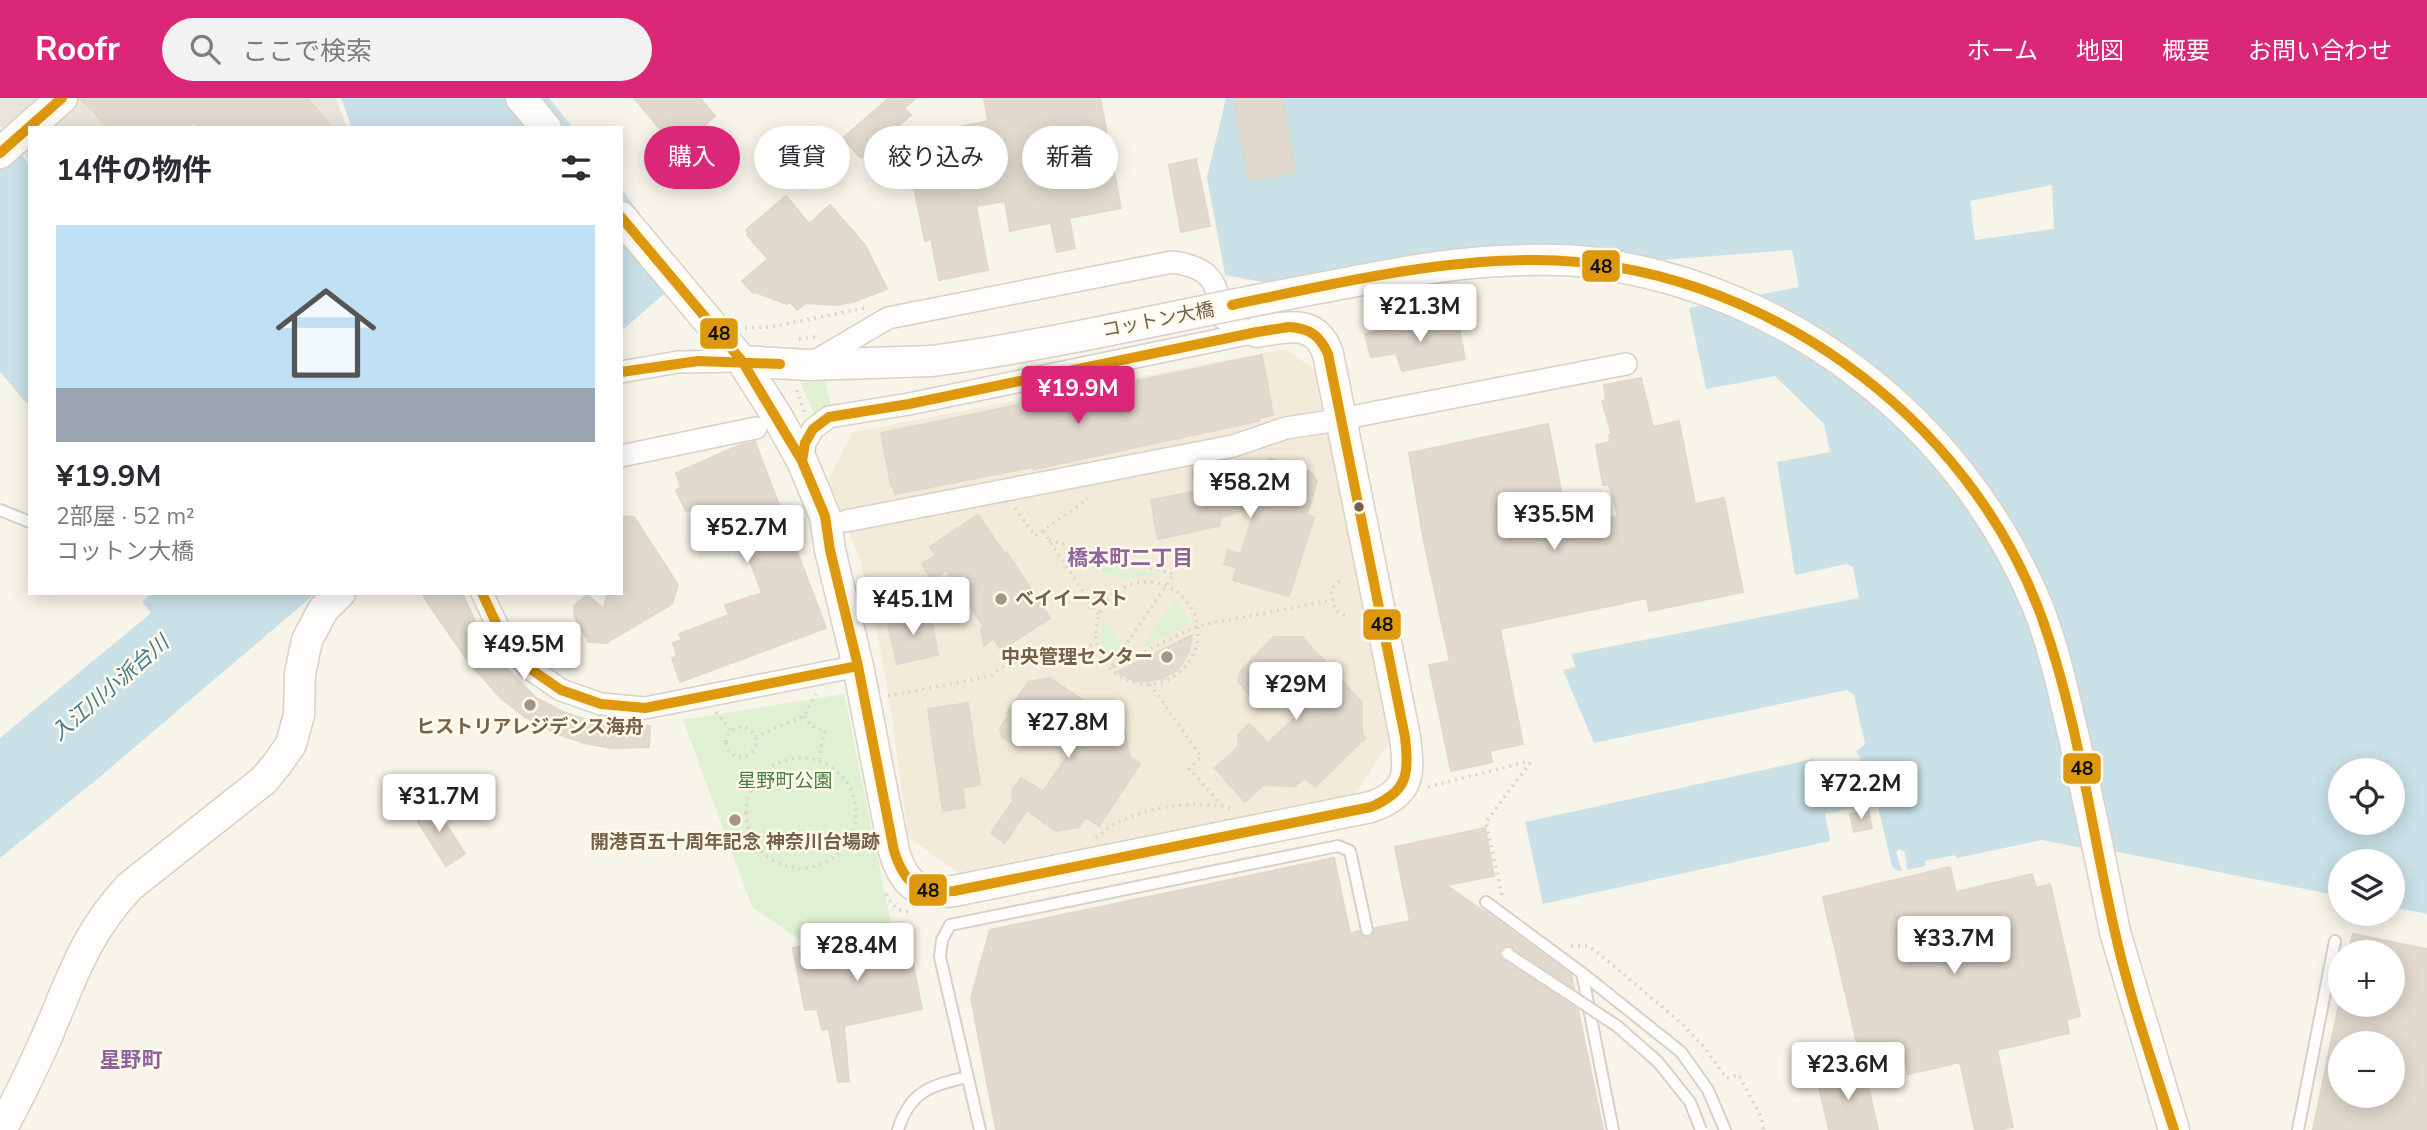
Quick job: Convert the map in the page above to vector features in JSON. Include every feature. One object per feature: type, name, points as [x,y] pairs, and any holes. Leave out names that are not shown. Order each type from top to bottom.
[{"type":"street","points":[[31,126],[62,98]]},
{"type":"street","points":[[521,98],[544,126]]},
{"type":"street","points":[[4,150],[28,128]]},
{"type":"street","points":[[623,219],[682,289],[747,347],[777,416],[802,461],[825,516],[897,860],[907,879],[915,887],[928,892],[954,891],[1371,807],[1395,796],[1402,787],[1408,768],[1405,737],[1328,354],[1319,338],[1303,328],[1292,326],[1257,332],[909,404],[829,417],[813,429],[805,443],[802,461]]},
{"type":"street","points":[[803,378],[888,318],[1172,262],[1193,265],[1208,276],[1219,290],[1223,318],[1201,344]]},
{"type":"street","name":"コットン大橋","points":[[747,347],[803,378],[1003,351],[1410,271],[1482,262],[1584,262],[1633,269],[1677,280],[1778,322],[1831,354],[1901,407],[1942,449],[1996,523],[2020,566],[2039,609],[2056,662],[2115,932],[2174,1130]]},
{"type":"street","points":[[1223,318],[1241,329],[1257,332]]},
{"type":"street","points":[[623,372],[747,347]]},
{"type":"street","points":[[1351,417],[1626,365]]},
{"type":"street","points":[[846,521],[1233,446],[1286,428],[1325,422]]},
{"type":"street","points":[[623,457],[756,428]]},
{"type":"street","points":[[1,1130],[34,1064],[69,978],[90,938],[113,905],[129,887],[264,780],[285,754],[299,715],[301,662],[311,629],[323,610],[338,595]]},
{"type":"street","points":[[483,595],[505,642],[529,667],[561,690],[601,704],[645,708],[858,666]]},
{"type":"lane","points":[[0,510],[28,521]]},
{"type":"lane","points":[[980,1130],[940,957],[942,940],[950,925],[1338,846],[1350,851],[1367,930]]},
{"type":"lane","points":[[1486,902],[1582,973],[1681,1052],[1708,1090],[1725,1130]]},
{"type":"lane","points":[[1508,954],[1617,1026],[1658,1062],[1690,1102],[1700,1130]]},
{"type":"lane","points":[[1582,973],[1614,1130]]},
{"type":"lane","points":[[2298,1130],[2328,977]]},
{"type":"lane","points":[[898,1130],[904,1111],[921,1091],[940,1083],[967,1077]]},
{"type":"path","points":[[739,324],[743,328],[747,347]]},
{"type":"path","points":[[743,328],[770,327]]},
{"type":"path","points":[[792,340],[817,337]]},
{"type":"path","points":[[803,378],[808,421]]},
{"type":"path","points":[[1002,490],[1035,536],[1088,499]]},
{"type":"path","points":[[1043,531],[1099,616]]},
{"type":"path","points":[[1049,540],[1174,575],[1110,668]]},
{"type":"path","points":[[1145,581],[1167,586],[1185,599],[1192,608],[1197,626],[1197,642],[1188,663],[1171,678],[1150,684],[1125,679],[1110,668],[1101,655],[1096,633],[1099,616],[1106,601],[1124,587],[1145,581]]},
{"type":"path","points":[[1339,581],[1331,589],[1335,610],[1345,615]]},
{"type":"path","points":[[1110,668],[1197,626],[1333,600]]},
{"type":"path","points":[[883,688],[887,698],[991,676],[1006,664],[1097,645]]},
{"type":"path","points":[[755,737],[804,716],[816,698],[819,673]]},
{"type":"path","points":[[1150,684],[1201,757],[1189,769],[1222,806]]},
{"type":"path","points":[[804,716],[810,725],[825,729],[819,760]]},
{"type":"path","points":[[735,727],[749,729],[755,737],[755,747],[745,756],[736,756],[726,747],[728,733],[735,727]]},
{"type":"path","points":[[801,757],[819,760],[835,769],[848,782],[855,799],[856,818],[851,836],[841,851],[826,862],[808,868],[790,867],[773,861],[759,849],[750,834],[746,816],[748,799],[755,782],[767,769],[783,760],[801,757]]},
{"type":"path","points":[[1427,787],[1532,760],[1486,822],[1502,899]]},
{"type":"path","points":[[1090,847],[1097,836],[1112,825],[1135,815],[1180,806],[1222,806],[1235,810]]},
{"type":"path","points":[[1569,946],[1588,946],[1597,952],[1680,1022],[1704,1047],[1726,1078],[1739,1074],[1760,1115],[1764,1130]]},
{"type":"shaded area","points":[[0,98],[336,98],[346,126],[28,126],[28,159],[0,125]]},
{"type":"shaded area","points":[[1285,349],[1315,370],[1390,742],[1355,794],[960,873],[908,837],[892,717],[875,620],[859,557],[828,480],[853,432]]},
{"type":"green space","points":[[825,381],[832,409],[815,416],[801,383]]},
{"type":"green space","points":[[1062,549],[1161,576],[1143,575],[1124,579],[1073,564]]},
{"type":"green space","points":[[1175,600],[1185,612],[1190,624],[1138,650]]},
{"type":"green space","points":[[1103,617],[1121,644],[1109,662],[1100,641]]},
{"type":"green space","name":"星野町公園","points":[[844,694],[892,928],[803,942],[752,907],[683,720]]},
{"type":"water","points":[[341,98],[549,98],[571,126],[351,126]]},
{"type":"water","points":[[1226,98],[2427,98],[2427,914],[2405,910],[2405,849],[2328,849],[2328,894],[2093,847],[2092,850],[2042,840],[1957,858],[1955,855],[1925,861],[1925,866],[1907,870],[1905,852],[1900,849],[1896,852],[1902,871],[1898,871],[1892,866],[1878,807],[1869,804],[1860,756],[1856,752],[1865,744],[1854,695],[1847,690],[1594,743],[1563,670],[1575,667],[1572,654],[1859,598],[1853,567],[1847,564],[1795,575],[1777,462],[1830,452],[1824,424],[1775,376],[1706,389],[1689,308],[1799,287],[1792,250],[1294,288],[1225,275],[1207,178]],"holes":[[[2052,185],[2054,229],[1975,240],[1970,201]]]},
{"type":"water","points":[[0,129],[28,163],[28,405],[0,372]]},
{"type":"water","points":[[623,191],[685,276],[623,329]]},
{"type":"water","name":"入江川小派台川","points":[[150,595],[314,595],[0,858],[0,738],[151,613],[142,602]]},
{"type":"water","points":[[1813,759],[1815,768],[1848,761],[1858,807],[1825,814],[1830,841],[1543,904],[1525,822]]},
{"type":"building","points":[[80,98],[307,98],[330,126],[198,126],[194,121],[188,126],[107,126]]},
{"type":"building","points":[[634,98],[700,98],[715,116],[703,126],[658,126]]},
{"type":"building","points":[[889,98],[916,98],[904,108],[911,115],[898,126],[864,126],[864,155],[861,158],[850,146],[850,132]]},
{"type":"building","points":[[984,98],[1100,98],[1105,126],[1022,126],[1022,189],[1117,189],[1121,208],[1069,218],[1075,248],[1057,252],[1051,223],[1010,231],[1005,201],[976,206],[988,270],[939,280],[931,239],[925,241],[914,189],[1008,189],[1008,126],[963,126],[988,121]]},
{"type":"building","points":[[1234,98],[1282,98],[1295,172],[1248,180]]},
{"type":"building","points":[[1196,159],[1210,226],[1181,232],[1169,165]]},
{"type":"building","points":[[786,196],[809,224],[830,205],[865,245],[887,289],[853,302],[836,305],[806,303],[797,310],[790,302],[787,304],[753,293],[742,281],[768,259],[747,235],[749,233],[746,230]]},
{"type":"building","points":[[1457,317],[1465,359],[1402,371],[1396,353],[1371,357],[1365,334]]},
{"type":"building","points":[[1262,355],[1273,415],[1259,418],[1259,421],[1034,469],[1033,467],[895,494],[891,486],[881,433],[1018,405],[1021,412],[1126,391],[1126,383]]},
{"type":"building","points":[[1641,378],[1653,427],[1679,421],[1695,504],[1724,498],[1743,592],[1649,611],[1647,598],[1500,629],[1523,744],[1490,751],[1492,762],[1451,771],[1429,665],[1450,661],[1424,542],[1409,453],[1548,424],[1568,526],[1618,516],[1609,485],[1603,485],[1596,445],[1610,442],[1609,435],[1612,435],[1602,401],[1606,400],[1604,385]]},
{"type":"building","points":[[755,442],[826,628],[680,682],[672,658],[677,656],[673,643],[682,640],[679,634],[729,615],[725,605],[762,593],[732,513],[700,525],[695,510],[686,511],[676,490],[681,488],[676,473],[740,445]]},
{"type":"building","points":[[1269,458],[1312,473],[1317,481],[1307,515],[1314,517],[1289,596],[1233,580],[1237,568],[1224,564],[1228,550],[1241,554],[1256,505],[1221,518],[1219,526],[1158,539],[1151,500],[1197,491],[1192,469],[1213,465],[1218,487],[1245,481],[1250,467],[1266,471]]},
{"type":"building","name":"ベイイースト","points":[[978,515],[1050,618],[1001,650],[993,638],[984,646],[981,629],[984,627],[946,570],[932,580],[922,564],[936,555],[930,547]]},
{"type":"building","points":[[623,516],[634,517],[678,585],[672,604],[606,643],[589,642],[575,617],[574,606],[587,595],[604,609],[607,595],[623,595]]},
{"type":"building","name":"ヒストリアレジデンス海舟","points":[[422,595],[463,595],[488,650],[536,698],[563,712],[592,722],[614,726],[650,726],[649,747],[612,748],[557,734],[525,717],[501,698],[470,664]]},
{"type":"building","points":[[929,610],[938,655],[897,664],[887,619]]},
{"type":"building","name":"中央管理センター","points":[[1192,635],[1189,651],[1183,662],[1176,671],[1163,678],[1134,681],[1117,672]]},
{"type":"building","points":[[1274,637],[1302,637],[1362,703],[1362,734],[1365,738],[1315,787],[1305,778],[1295,786],[1263,785],[1245,802],[1215,768],[1238,747],[1238,735],[1249,724],[1268,743],[1304,709],[1270,674],[1248,693],[1238,681],[1240,672]]},
{"type":"building","points":[[1050,678],[1124,728],[1130,757],[1140,764],[1099,826],[1085,817],[1079,827],[1056,831],[1027,810],[1005,843],[991,833],[1013,801],[1012,790],[1021,778],[1043,791],[1071,751],[1030,724],[1015,745],[1002,737],[1000,728],[1009,715],[1007,713],[1028,682]]},
{"type":"building","points":[[968,703],[980,785],[962,788],[965,808],[943,811],[928,709]]},
{"type":"building","points":[[432,802],[465,854],[446,866],[413,814]]},
{"type":"building","points":[[1868,810],[1872,828],[1854,832],[1850,814]]},
{"type":"building","points":[[1485,828],[1494,876],[1446,885],[1571,975],[1574,988],[1512,947],[1505,947],[1500,953],[1504,961],[1578,1010],[1603,1130],[996,1130],[971,997],[990,930],[1334,858],[1350,934],[1359,931],[1362,936],[1368,938],[1373,935],[1375,928],[1410,921],[1395,847]]},
{"type":"building","points":[[1950,867],[1956,892],[2032,874],[2036,888],[2050,884],[2080,1016],[2066,1020],[2069,1033],[1997,1050],[2013,1127],[1975,1130],[1960,1062],[1908,1074],[1903,1052],[1879,1057],[1857,1043],[1823,897]]},
{"type":"building","points":[[905,926],[922,1009],[844,1026],[849,1081],[838,1082],[829,1029],[822,1030],[817,1009],[805,1010],[793,948]]},
{"type":"building","points":[[2353,934],[2383,940],[2352,940]]},
{"type":"building","points":[[2405,945],[2427,949],[2427,1130],[2313,1130],[2328,1057],[2328,1108],[2405,1108],[2405,1031],[2333,1031],[2336,1017],[2405,1017]]},
{"type":"building","points":[[1864,1068],[1878,1130],[1829,1130],[1817,1079]]},
{"type":"transit line","name":"48","points":[[30,126],[62,98]]},
{"type":"transit line","name":"48","points":[[0,153],[28,128]]},
{"type":"transit line","name":"48","points":[[623,219],[742,361],[802,461]]},
{"type":"transit line","name":"48","points":[[1232,305],[1383,275],[1459,264],[1536,260],[1618,267],[1697,288],[1773,320],[1844,363],[1908,416],[1964,477],[2009,546],[2043,621],[2075,735],[2120,954],[2174,1130]]},
{"type":"transit line","name":"48","points":[[1289,327],[1313,334],[1328,354],[1405,737],[1406,772],[1399,788],[1371,807],[954,891],[931,891],[915,885],[903,872],[894,851],[825,516],[802,461],[805,443],[813,429],[829,417],[909,404],[1289,327]]},
{"type":"transit line","name":"48","points":[[623,372],[698,361],[780,364]]},
{"type":"transit line","name":"48","points":[[483,595],[505,642],[529,668],[561,690],[601,704],[645,708],[858,666]]},
{"type":"place","name":"ベイイースト","points":[[1001,599]]},
{"type":"place","name":"中央管理センター","points":[[1167,657]]},
{"type":"place","name":"ヒストリアレジデンス海舟","points":[[530,705]]},
{"type":"place","name":"開港百五十周年記念 神奈川台場跡","points":[[735,820]]},
{"type":"district","name":"橋本町二丁目","points":[[1130,558]]},
{"type":"district","name":"星野町","points":[[131,1060]]}]
